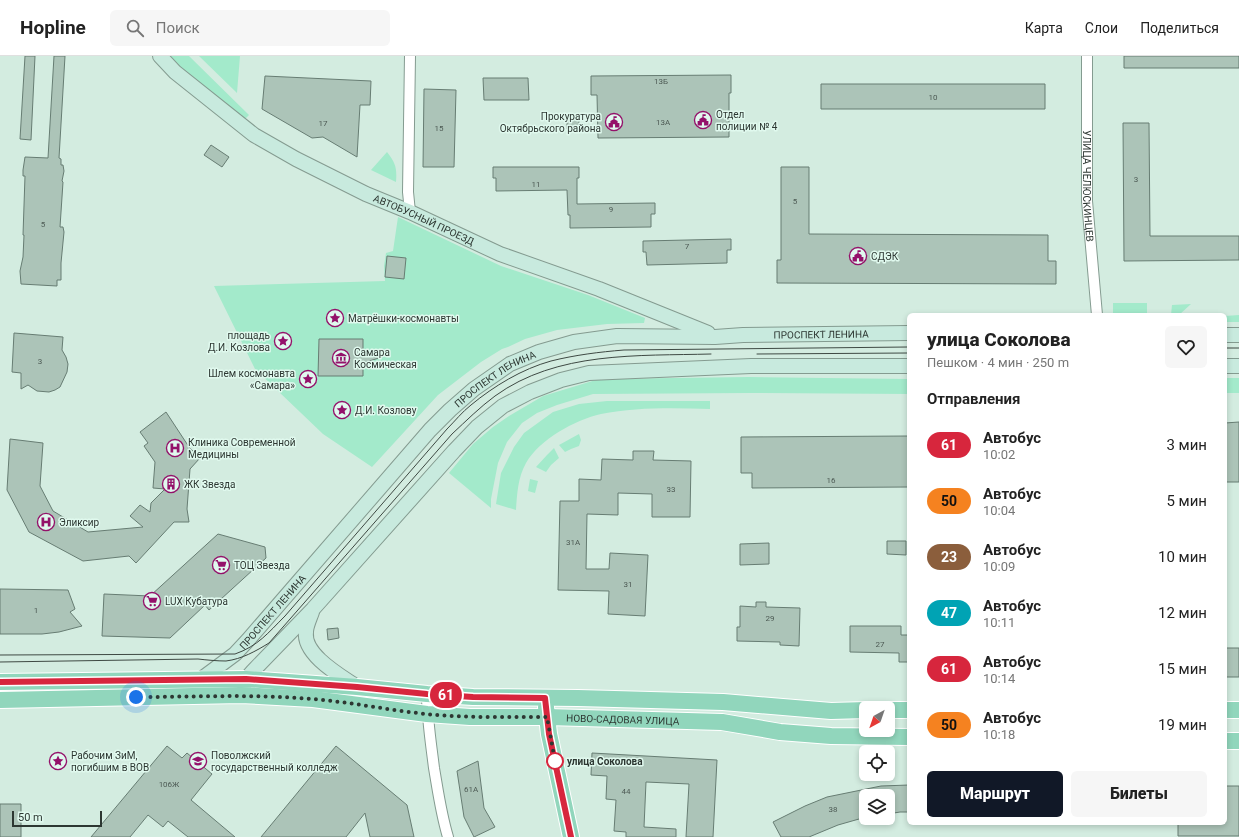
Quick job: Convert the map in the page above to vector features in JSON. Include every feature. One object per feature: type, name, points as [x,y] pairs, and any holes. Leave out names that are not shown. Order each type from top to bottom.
[{"type":"main road","name":"АВТОБУСНЫЙ ПРОЕЗД","points":[[160,56],[175,72],[254,135],[278,150],[366,194],[410,212],[500,254],[599,289],[715,337]]},
{"type":"main road","name":"ПРОСПЕКТ ЛЕНИНА","points":[[200,680],[235,654],[248,640],[430,430],[474,389],[510,364],[539,352],[574,342],[617,336],[715,337],[743,334],[907,333]]},
{"type":"main road","points":[[1227,335],[1239,335]]},
{"type":"main road","points":[[242,696],[246,679],[313,609],[463,441],[477,427],[503,406],[530,392],[561,380],[589,373],[603,372],[751,366],[907,366]]},
{"type":"main road","points":[[1227,366],[1239,366]]},
{"type":"main road","points":[[313,609],[306,633],[307,644],[315,656],[357,687]]},
{"type":"main road","name":"НОВО-САДОВАЯ УЛИЦА","points":[[0,682],[246,679],[473,697],[578,698],[708,702],[831,711],[859,710]]},
{"type":"main road","name":"НОВО-САДОВАЯ УЛИЦА","points":[[0,700],[242,696],[313,699],[427,714],[470,717],[547,717],[722,722],[780,732],[831,736],[907,738]]},
{"type":"main road","points":[[545,698],[547,717],[571,837]]},
{"type":"main road","points":[[780,732],[779,720],[784,708]]},
{"type":"main road","points":[[895,710],[907,710]]},
{"type":"main road","points":[[1227,710],[1239,710]]},
{"type":"main road","points":[[1227,741],[1239,741]]},
{"type":"street","points":[[410,56],[408,192],[410,212]]},
{"type":"street","name":"УЛИЦА ЧЕЛЮСКИНЦЕВ","points":[[1087,56],[1087,201],[1097,313]]},
{"type":"street","points":[[427,694],[427,714],[442,816],[448,837]]},
{"type":"green space","points":[[166,56],[189,56],[249,115],[244,120]]},
{"type":"green space","points":[[199,56],[240,56],[237,93]]},
{"type":"green space","points":[[387,152],[395,166],[396,182],[371,170]]},
{"type":"green space","points":[[398,217],[501,266],[588,295],[645,318],[644,323],[607,324],[557,330],[525,339],[502,349],[481,362],[438,395],[372,467],[323,434],[255,369],[214,286],[385,281],[384,266],[386,253],[393,251]]},
{"type":"green space","points":[[1113,303],[1147,303],[1147,313],[1113,313]]},
{"type":"green space","points":[[1191,304],[1181,313],[1171,313],[1172,305]]},
{"type":"green space","points":[[1239,315],[1239,322],[1227,322],[1227,316]]},
{"type":"green space","points":[[749,377],[907,379],[907,394],[593,394],[537,413],[522,423],[507,442],[498,463],[491,499],[491,508],[449,473],[473,444],[509,416],[543,396],[599,379]]},
{"type":"green space","points":[[1227,378],[1239,378],[1239,393],[1227,393]]},
{"type":"green space","points":[[607,401],[710,401],[710,409],[669,408],[628,410],[601,414],[580,421],[559,432],[532,454],[521,474],[517,492],[516,510],[496,504],[501,473],[514,447],[524,433],[553,412],[579,404]]},
{"type":"green space","points":[[579,434],[581,440],[579,446],[565,452],[559,445]]},
{"type":"green space","points":[[554,448],[559,458],[546,472],[536,467],[547,455]]},
{"type":"green space","points":[[530,479],[538,481],[535,493],[528,491]]},
{"type":"building","points":[[25,56],[35,56],[31,140],[20,139]]},
{"type":"building","points":[[54,56],[65,56],[59,158],[61,159],[61,165],[63,165],[64,171],[62,181],[60,227],[63,227],[64,232],[61,280],[57,280],[57,286],[21,284],[20,271],[23,257],[24,235],[25,176],[23,176],[23,170],[25,157],[48,158]]},
{"type":"building","points":[[1124,56],[1239,56],[1239,68],[1124,68]]},
{"type":"building","points":[[731,75],[731,93],[729,93],[729,137],[598,138],[597,95],[591,95],[591,76]]},
{"type":"building","points":[[265,76],[371,81],[370,105],[360,105],[357,157],[323,137],[312,138],[262,109]]},
{"type":"building","points":[[483,78],[528,78],[529,100],[484,100]]},
{"type":"building","points":[[821,84],[1045,84],[1045,109],[821,109]]},
{"type":"building","points":[[424,89],[456,90],[454,167],[423,167]]},
{"type":"building","points":[[567,115],[579,115],[579,129],[567,129]]},
{"type":"building","points":[[1123,123],[1149,123],[1150,236],[1239,236],[1239,260],[1124,261]]},
{"type":"building","points":[[211,145],[229,157],[222,167],[204,155]]},
{"type":"building","points":[[493,167],[579,167],[579,178],[577,178],[577,204],[655,203],[655,214],[651,214],[651,227],[570,228],[567,190],[496,191],[496,178],[493,178]]},
{"type":"building","points":[[781,167],[809,167],[809,234],[1048,235],[1048,261],[1056,261],[1056,284],[777,283],[777,260],[781,260]]},
{"type":"building","points":[[731,239],[731,250],[727,250],[727,263],[647,265],[646,252],[643,252],[643,241]]},
{"type":"building","points":[[387,256],[406,258],[404,279],[385,277]]},
{"type":"building","points":[[14,333],[63,337],[62,350],[68,364],[67,372],[60,387],[49,392],[37,391],[28,385],[21,389],[21,373],[12,372]]},
{"type":"building","name":"Самара Космическая","points":[[319,339],[363,339],[363,354],[382,357],[363,363],[363,376],[318,376]]},
{"type":"building","name":"ЖК Звезда","points":[[166,412],[189,447],[200,458],[190,469],[187,509],[189,522],[174,522],[136,563],[129,556],[83,561],[29,532],[7,490],[10,439],[43,443],[40,486],[53,511],[88,532],[143,527],[130,516],[140,505],[150,512],[151,503],[165,489],[153,488],[155,462],[144,446],[148,443],[140,432]]},
{"type":"building","points":[[1239,422],[1239,482],[1227,482],[1227,423]]},
{"type":"building","points":[[907,436],[907,487],[752,488],[752,473],[741,473],[741,437]]},
{"type":"building","points":[[633,451],[654,451],[653,460],[691,461],[690,517],[652,517],[652,494],[618,493],[618,515],[587,514],[586,569],[609,569],[610,553],[648,555],[645,616],[608,614],[609,591],[558,590],[560,501],[579,501],[579,479],[601,480],[602,459],[633,460]]},
{"type":"building","points":[[218,534],[265,547],[266,558],[209,610],[205,605],[170,638],[102,636],[104,594],[150,596]]},
{"type":"building","points":[[887,541],[906,541],[906,555],[887,554]]},
{"type":"building","points":[[769,543],[769,564],[740,565],[740,544]]},
{"type":"building","points":[[0,589],[68,590],[75,609],[70,612],[82,626],[59,632],[42,634],[0,634]]},
{"type":"building","points":[[756,602],[766,602],[766,607],[800,608],[799,646],[780,645],[780,642],[737,641],[737,627],[740,627],[740,606],[756,607]]},
{"type":"building","points":[[850,626],[901,626],[901,635],[907,635],[907,662],[899,662],[899,653],[850,652]]},
{"type":"building","points":[[338,628],[339,638],[328,640],[327,629]]},
{"type":"building","points":[[1227,648],[1239,648],[1239,677],[1227,677]]},
{"type":"building","points":[[167,746],[182,758],[187,753],[212,774],[191,800],[235,837],[188,837],[168,821],[163,827],[148,815],[130,837],[91,837]]},
{"type":"building","points":[[336,746],[407,805],[414,837],[370,837],[365,813],[346,837],[261,837]]},
{"type":"building","points":[[592,753],[717,760],[713,837],[686,837],[689,784],[646,782],[644,827],[676,829],[676,837],[626,837],[626,832],[614,831],[616,800],[606,799],[607,776],[591,775]]},
{"type":"building","points":[[478,761],[484,808],[495,827],[474,837],[464,817],[457,771]]},
{"type":"building","points":[[907,785],[907,812],[895,813],[895,789],[866,789],[881,786]]},
{"type":"building","points":[[1227,786],[1239,786],[1239,836],[1178,836],[1178,825],[1227,825]]},
{"type":"building","points":[[859,790],[859,819],[838,825],[809,837],[781,837],[773,822],[827,797]]},
{"type":"building","points":[[0,804],[21,804],[21,837],[0,837]]},
{"type":"tram line","points":[[0,655],[235,654],[243,651],[256,643],[285,616],[447,429],[465,411],[480,398],[499,385],[519,373],[540,364],[578,355],[624,350],[907,347]]},
{"type":"tram line","points":[[1227,348],[1239,348]]},
{"type":"tram line","points":[[757,354],[907,353]]},
{"type":"tram line","points":[[0,662],[198,659],[226,661],[249,654],[269,643],[452,434],[478,409],[495,396],[519,381],[571,363],[627,356],[711,354]]},
{"type":"bus line","name":"61","points":[[0,682],[246,679],[473,697],[545,698],[549,734],[571,837]]},
{"type":"place","name":"Отдел полиции № 4","points":[[703,120]]},
{"type":"place","name":"Прокуратура Октябрьского района","points":[[614,122]]},
{"type":"place","name":"СДЭК","points":[[858,256]]},
{"type":"place","name":"Матрёшки-космонавты","points":[[335,318]]},
{"type":"place","name":"площадь Д.И. Козлова","points":[[283,341]]},
{"type":"place","name":"Самара Космическая","points":[[341,358]]},
{"type":"place","name":"Шлем космонавта «Самара»","points":[[308,379]]},
{"type":"place","name":"Д.И. Козлову","points":[[342,410]]},
{"type":"place","name":"Клиника Современной Медицины","points":[[175,448]]},
{"type":"place","name":"ЖК Звезда","points":[[171,484]]},
{"type":"place","name":"Эликсир","points":[[46,522]]},
{"type":"place","name":"ТОЦ Звезда","points":[[221,565]]},
{"type":"place","name":"LUX Кубатура","points":[[152,601]]},
{"type":"place","name":"Рабочим ЗиМ, погибшим в ВОВ","points":[[58,761]]},
{"type":"place","name":"Поволжский государственный колледж","points":[[198,761]]},
{"type":"place","name":"улица Соколова","points":[[555,761]]},
{"type":"route","points":[[136,697],[242,696],[313,699],[427,714],[470,717],[547,717],[555,761]]}]
